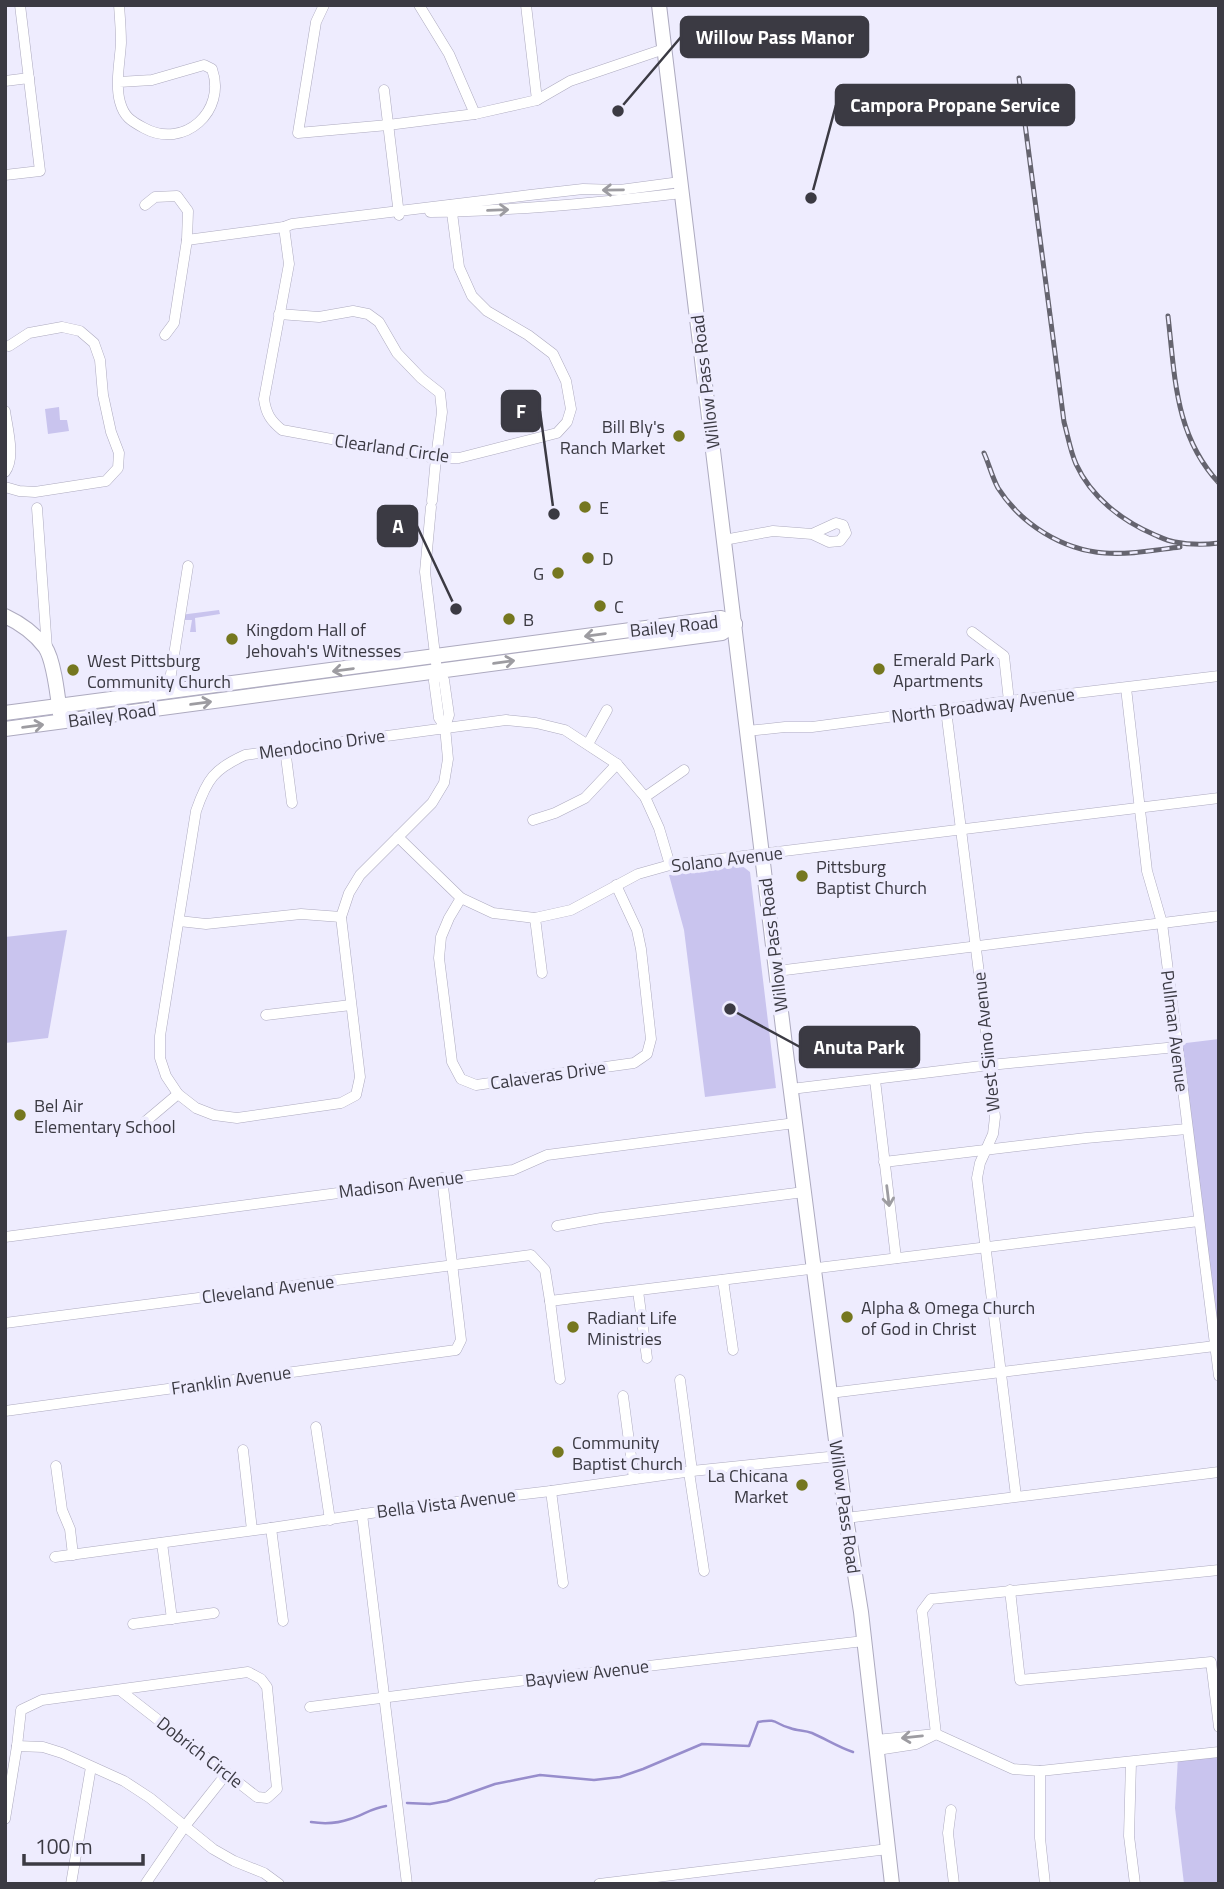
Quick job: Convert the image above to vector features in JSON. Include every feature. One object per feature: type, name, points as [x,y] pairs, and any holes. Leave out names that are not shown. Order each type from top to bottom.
[{"type":"main road","name":"Willow Pass Road","points":[[659,5],[776,971],[864,1641],[892,1884]]},
{"type":"main road","points":[[5,615],[29,630],[47,649],[54,674],[60,722]]},
{"type":"main road","name":"Bailey Road","points":[[5,729],[721,618],[734,624]]},
{"type":"main road","name":"Bailey Road","points":[[5,713],[436,664]]},
{"type":"street","points":[[5,175],[40,170],[20,5]]},
{"type":"street","points":[[119,5],[121,42],[119,82],[120,100],[127,119],[149,131],[168,136],[188,131],[206,117],[213,100],[216,81],[212,69],[204,65],[152,80],[119,82]]},
{"type":"street","points":[[324,5],[316,22],[298,133],[475,114],[537,100],[570,81],[664,49]]},
{"type":"street","points":[[419,5],[449,54],[475,114]]},
{"type":"street","points":[[526,5],[537,100]]},
{"type":"street","points":[[5,81],[29,78]]},
{"type":"street","points":[[384,90],[399,213]]},
{"type":"street","points":[[187,240],[284,227],[294,229],[399,213],[430,212],[583,189],[681,187]]},
{"type":"street","points":[[145,205],[155,197],[177,196],[188,211],[187,240],[174,323],[165,335]]},
{"type":"street","name":"Clearland Circle","points":[[284,227],[289,264],[264,399],[266,412],[272,422],[282,430],[436,458],[459,458],[557,433],[567,422],[570,409],[566,381],[553,354],[487,310],[472,296],[458,267],[451,209]]},
{"type":"street","points":[[146,1121],[178,1094],[196,1108],[214,1115],[237,1118],[341,1103],[356,1095],[360,1077],[341,917],[349,893],[360,875],[432,803],[444,783],[448,759],[445,727],[449,715],[444,680],[436,664],[425,572],[442,412],[440,393],[397,353],[379,322],[368,314],[353,311],[319,317],[279,314]]},
{"type":"street","points":[[5,487],[35,492],[106,481],[118,468],[119,453],[111,432],[103,395],[100,360],[94,343],[80,331],[62,327],[29,333],[7,348]]},
{"type":"street","points":[[5,411],[10,443],[9,467],[5,472]]},
{"type":"street","points":[[37,508],[47,649]]},
{"type":"street","points":[[724,540],[773,531],[812,534]]},
{"type":"street","points":[[168,693],[188,566]]},
{"type":"street","points":[[972,632],[1004,656],[1009,701]]},
{"type":"street","name":"North Broadway Avenue","points":[[747,730],[813,727],[1219,676]]},
{"type":"street","name":"Pullman Avenue","points":[[1126,688],[1147,871],[1162,923],[1219,1376]]},
{"type":"street","points":[[588,744],[607,710]]},
{"type":"street","name":"West Siino Avenue","points":[[946,710],[995,1117],[993,1134],[980,1163],[977,1178],[1016,1496]]},
{"type":"street","name":"Mendocino Drive","points":[[178,1094],[166,1076],[160,1058],[160,1036],[196,811],[204,786],[229,762],[237,758],[285,749],[506,720],[565,730],[617,764],[645,797],[659,828],[670,865]]},
{"type":"street","points":[[285,749],[292,803]]},
{"type":"street","points":[[533,820],[555,813],[585,798],[617,764]]},
{"type":"street","points":[[645,797],[684,770]]},
{"type":"street","name":"Solano Avenue","points":[[398,837],[461,898],[493,913],[535,918],[571,910],[638,874],[670,865],[1219,798]]},
{"type":"street","name":"Calaveras Drive","points":[[461,898],[441,937],[439,958],[452,1062],[461,1079],[476,1085],[634,1063],[647,1054],[650,1039],[641,949],[637,930],[616,885]]},
{"type":"street","points":[[179,921],[206,924],[301,914],[341,917]]},
{"type":"street","points":[[776,971],[1219,916]]},
{"type":"street","points":[[535,918],[542,973]]},
{"type":"street","points":[[266,1015],[351,1005]]},
{"type":"street","points":[[791,1089],[990,1065],[1177,1047]]},
{"type":"street","points":[[875,1080],[896,1258]]},
{"type":"street","name":"Madison Avenue","points":[[5,1237],[513,1170],[547,1155],[795,1123]]},
{"type":"street","points":[[884,1162],[1187,1129]]},
{"type":"street","points":[[442,1178],[453,1265]]},
{"type":"street","points":[[557,1226],[804,1192]]},
{"type":"street","points":[[560,1379],[550,1301],[1199,1222]]},
{"type":"street","name":"Cleveland Avenue","points":[[5,1323],[531,1255],[545,1270],[550,1301]]},
{"type":"street","name":"Franklin Avenue","points":[[5,1411],[456,1350],[461,1340],[453,1265]]},
{"type":"street","points":[[723,1280],[733,1350]]},
{"type":"street","points":[[638,1291],[647,1358]]},
{"type":"street","points":[[830,1393],[1215,1346]]},
{"type":"street","points":[[680,1380],[704,1571]]},
{"type":"street","points":[[623,1396],[634,1479]]},
{"type":"street","points":[[316,1427],[330,1520]]},
{"type":"street","points":[[243,1450],[252,1530]]},
{"type":"street","name":"Bella Vista Avenue","points":[[55,1557],[691,1471],[838,1455]]},
{"type":"street","points":[[55,1466],[73,1555]]},
{"type":"street","points":[[846,1518],[1219,1472]]},
{"type":"street","points":[[551,1490],[563,1583]]},
{"type":"street","points":[[362,1514],[407,1884]]},
{"type":"street","points":[[271,1528],[283,1621]]},
{"type":"street","points":[[162,1543],[172,1619]]},
{"type":"street","points":[[936,1734],[922,1611],[931,1599],[1219,1570]]},
{"type":"street","points":[[1010,1590],[1020,1680],[1211,1662],[1219,1727]]},
{"type":"street","points":[[132,1624],[214,1613]]},
{"type":"street","name":"Bayview Avenue","points":[[310,1707],[864,1641]]},
{"type":"street","name":"Dobrich Circle","points":[[17,1746],[21,1710],[43,1700],[248,1672],[261,1679],[267,1687],[277,1789],[267,1798],[257,1797],[121,1691]]},
{"type":"street","points":[[876,1745],[916,1744],[936,1734]]},
{"type":"street","points":[[936,1734],[1013,1769],[1041,1771],[1219,1752]]},
{"type":"street","points":[[5,1819],[17,1746],[43,1747],[124,1781],[150,1798],[213,1849],[264,1873],[279,1884]]},
{"type":"street","points":[[1130,1762],[1129,1836],[1135,1884]]},
{"type":"street","points":[[71,1884],[91,1767]]},
{"type":"street","points":[[1041,1771],[1040,1838],[1045,1884]]},
{"type":"street","points":[[146,1883],[185,1826],[227,1773]]},
{"type":"street","points":[[951,1810],[948,1833],[954,1884]]},
{"type":"street","points":[[599,1884],[888,1849]]},
{"type":"shaded area","points":[[59,407],[60,420],[67,420],[69,431],[48,434],[45,409]]},
{"type":"shaded area","points":[[219,610],[220,614],[195,618],[196,632],[190,632],[192,620],[180,620],[180,615]]},
{"type":"shaded area","points":[[741,865],[750,872],[776,1088],[705,1097],[684,930],[669,875]]},
{"type":"shaded area","points":[[67,930],[48,1038],[5,1043],[5,937]]},
{"type":"shaded area","points":[[1219,1039],[1219,1376],[1177,1047],[1186,1043]]},
{"type":"shaded area","points":[[1219,1752],[1219,1884],[1184,1884],[1175,1808],[1178,1757]]},
{"type":"waterway","points":[[407,1803],[430,1804],[447,1801],[495,1784],[540,1775],[594,1780],[620,1777],[702,1744],[749,1746],[758,1722],[765,1721],[812,1733],[853,1752]]},
{"type":"waterway","points":[[311,1822],[340,1822],[386,1806]]},
{"type":"railway","points":[[1019,78],[1064,422],[1076,464],[1090,487],[1109,507],[1143,529],[1175,542],[1219,543]]},
{"type":"railway","points":[[1168,316],[1176,383],[1185,426],[1204,465],[1219,483]]},
{"type":"railway","points":[[984,453],[996,484],[1007,501],[1031,524],[1058,541],[1073,547],[1105,553],[1133,553],[1180,547]]},
{"type":"place","name":"Willow Pass Manor","points":[[618,111]]},
{"type":"place","name":"Campora Propane Service","points":[[811,198]]},
{"type":"place","name":"Bill Bly's Ranch Market","points":[[679,436]]},
{"type":"place","name":"E","points":[[585,507]]},
{"type":"place","name":"F","points":[[554,514]]},
{"type":"place","name":"D","points":[[588,558]]},
{"type":"place","name":"G","points":[[558,573]]},
{"type":"place","name":"C","points":[[600,606]]},
{"type":"place","name":"A","points":[[456,609]]},
{"type":"place","name":"B","points":[[509,619]]},
{"type":"place","name":"Kingdom Hall of Jehovah's Witnesses","points":[[232,639]]},
{"type":"place","name":"Emerald Park Apartments","points":[[879,669]]},
{"type":"place","name":"West Pittsburg Community Church","points":[[73,670]]},
{"type":"place","name":"Pittsburg Baptist Church","points":[[802,876]]},
{"type":"place","name":"Anuta Park","points":[[730,1009]]},
{"type":"place","name":"Bel Air Elementary School","points":[[20,1115]]},
{"type":"place","name":"Alpha & Omega Church of God in Christ","points":[[847,1317]]},
{"type":"place","name":"Radiant Life Ministries","points":[[573,1327]]},
{"type":"place","name":"Community Baptist Church","points":[[558,1452]]},
{"type":"place","name":"La Chicana Market","points":[[802,1485]]}]
